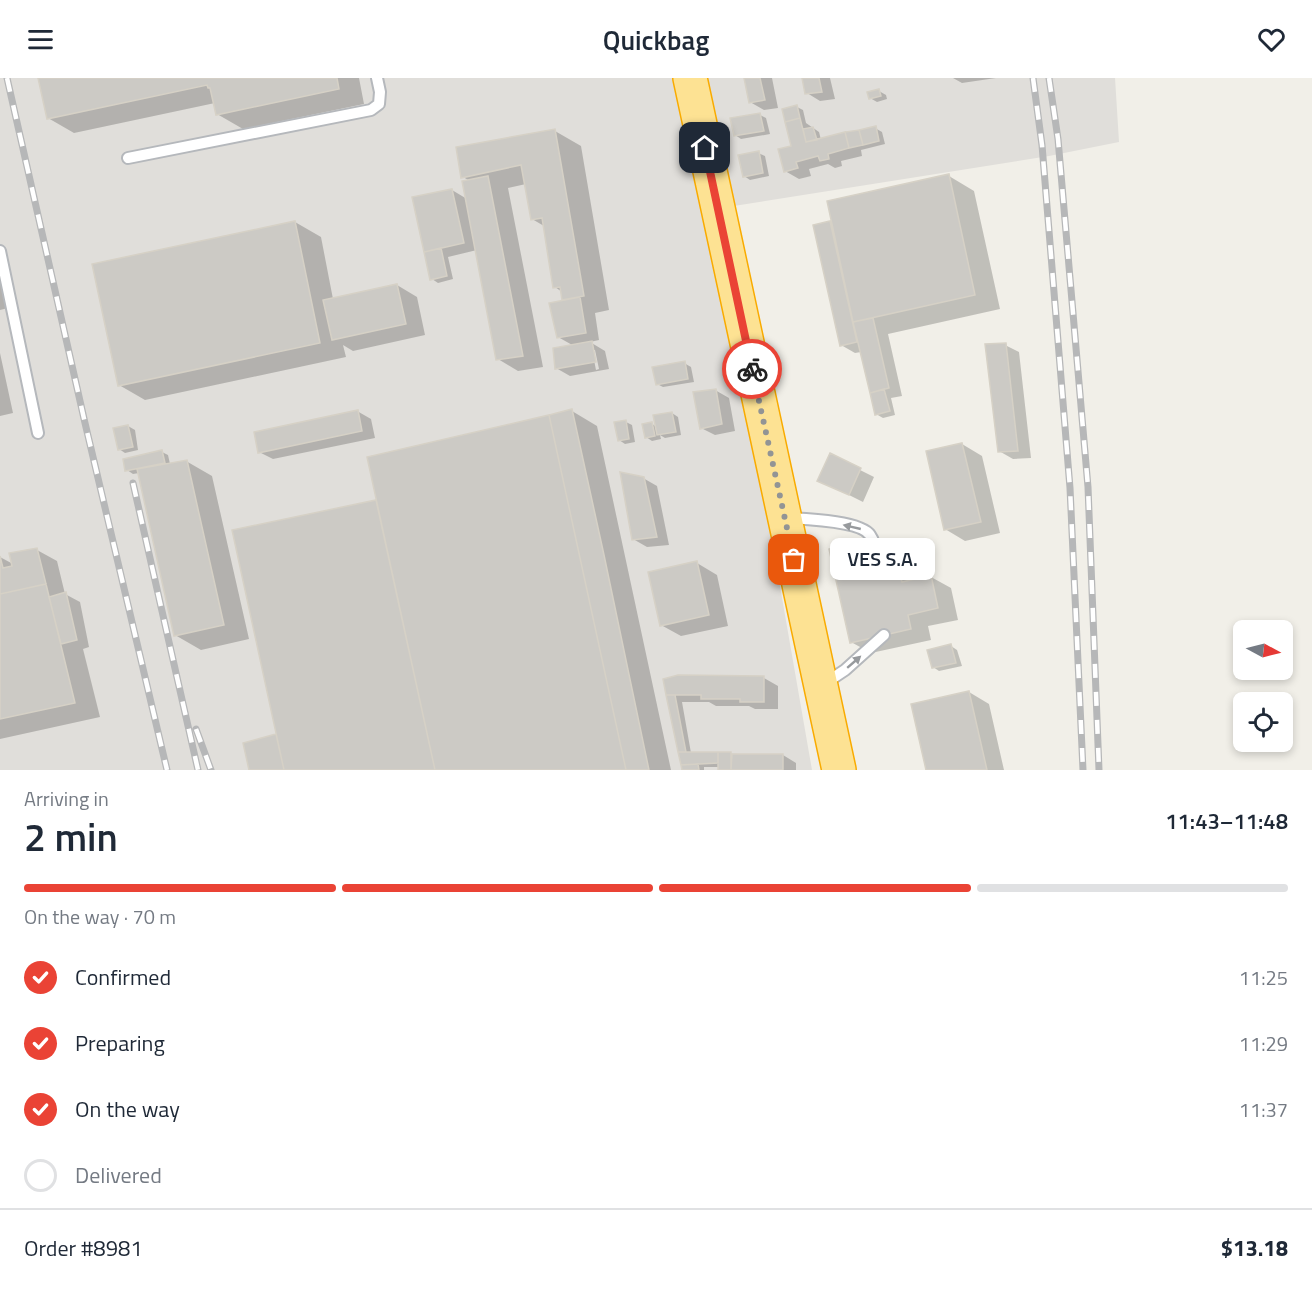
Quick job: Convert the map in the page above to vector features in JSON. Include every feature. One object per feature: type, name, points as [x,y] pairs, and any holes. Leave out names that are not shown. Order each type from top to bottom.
[{"type":"highway","points":[[690,78],[838,770]]},
{"type":"lane","points":[[128,158],[371,110],[379,104],[380,92],[377,78]]},
{"type":"lane","points":[[0,251],[38,433]]},
{"type":"lane","points":[[785,518],[812,519],[857,527],[868,532],[874,542],[881,571]]},
{"type":"lane","points":[[821,686],[845,670],[884,635]]},
{"type":"shaded area","points":[[0,78],[1115,78],[1119,142],[1049,156],[702,211],[762,483],[812,770],[0,770]]},
{"type":"building","points":[[38,78],[337,78],[339,89],[216,115],[210,88],[207,85],[47,119]]},
{"type":"building","points":[[744,78],[760,78],[765,100],[749,103]]},
{"type":"building","points":[[802,78],[819,78],[822,92],[805,94]]},
{"type":"building","points":[[879,89],[881,96],[869,99],[867,92]]},
{"type":"building","points":[[797,105],[800,118],[785,122],[782,109]]},
{"type":"building","points":[[760,113],[764,131],[734,136],[730,118]]},
{"type":"building","points":[[800,118],[806,142],[845,132],[849,148],[828,154],[829,159],[820,161],[818,156],[796,162],[798,168],[784,172],[778,149],[791,146],[785,122]]},
{"type":"building","points":[[876,126],[879,141],[863,145],[859,130]]},
{"type":"building","points":[[813,127],[817,140],[806,142],[803,129]]},
{"type":"building","points":[[555,129],[584,296],[562,300],[560,287],[553,288],[542,218],[531,220],[521,165],[461,178],[456,147]]},
{"type":"building","points":[[859,130],[863,145],[849,148],[845,132]]},
{"type":"building","points":[[759,151],[763,173],[743,177],[738,155]]},
{"type":"building","points":[[949,174],[975,295],[853,322],[827,201]]},
{"type":"building","points":[[488,176],[523,356],[496,360],[462,181]]},
{"type":"building","points":[[452,189],[464,243],[424,252],[412,197]]},
{"type":"building","points":[[295,221],[320,343],[118,386],[92,264]]},
{"type":"building","points":[[830,221],[857,342],[840,346],[813,225]]},
{"type":"building","points":[[441,248],[447,276],[430,280],[424,252]]},
{"type":"building","points":[[397,284],[406,324],[332,340],[323,300]]},
{"type":"building","points":[[580,297],[586,333],[557,338],[549,303]]},
{"type":"building","points":[[873,318],[889,388],[870,393],[853,322]]},
{"type":"building","points":[[592,341],[596,362],[555,369],[553,348]]},
{"type":"building","points":[[1006,343],[1018,451],[998,452],[985,344]]},
{"type":"building","points":[[685,361],[688,379],[656,385],[652,367]]},
{"type":"building","points":[[716,389],[722,424],[700,429],[693,392]]},
{"type":"building","points":[[884,389],[890,411],[875,415],[870,393]]},
{"type":"building","points":[[572,409],[649,770],[626,770],[549,415]]},
{"type":"building","points":[[358,410],[362,431],[258,453],[254,432]]},
{"type":"building","points":[[672,412],[676,432],[657,435],[653,415]]},
{"type":"building","points":[[549,415],[626,770],[435,770],[367,457]]},
{"type":"building","points":[[626,420],[629,439],[618,441],[614,422]]},
{"type":"building","points":[[652,422],[655,436],[645,438],[642,424]]},
{"type":"building","points":[[128,425],[133,447],[118,450],[113,428]]},
{"type":"building","points":[[962,443],[981,522],[944,530],[926,451]]},
{"type":"building","points":[[162,450],[165,463],[125,471],[123,459]]},
{"type":"building","points":[[830,453],[861,468],[849,495],[817,481]]},
{"type":"building","points":[[187,460],[224,625],[174,636],[137,469]]},
{"type":"building","points":[[620,472],[644,477],[657,537],[632,540]]},
{"type":"building","points":[[376,500],[435,770],[284,770],[232,530]]},
{"type":"building","points":[[859,542],[866,574],[898,567],[902,582],[931,575],[938,608],[908,615],[911,629],[850,643],[829,549]]},
{"type":"building","points":[[37,548],[46,584],[0,594],[0,556],[3,568],[12,566],[9,553]]},
{"type":"building","points":[[697,561],[709,615],[660,626],[648,572]]},
{"type":"building","points":[[46,584],[75,703],[0,719],[0,594]]},
{"type":"building","points":[[66,592],[77,640],[61,644],[49,597]]},
{"type":"building","points":[[951,644],[956,663],[932,668],[927,650]]},
{"type":"building","points":[[678,675],[764,676],[764,702],[740,702],[740,699],[701,699],[701,695],[666,695],[663,679]]},
{"type":"building","points":[[969,691],[987,770],[926,770],[911,704]]},
{"type":"building","points":[[666,695],[675,695],[686,752],[678,752]]},
{"type":"building","points":[[276,734],[284,770],[249,770],[243,743]]},
{"type":"building","points":[[678,752],[718,752],[718,763],[681,765]]},
{"type":"building","points":[[718,752],[731,752],[731,770],[718,770]]},
{"type":"building","points":[[732,754],[783,754],[783,770],[731,770]]},
{"type":"building","points":[[698,764],[699,770],[682,770],[681,765]]},
{"type":"railway","points":[[7,78],[167,770]]},
{"type":"railway","points":[[1033,78],[1042,145],[1070,488],[1083,770]]},
{"type":"railway","points":[[1049,78],[1058,139],[1088,487],[1099,770]]},
{"type":"railway","points":[[133,483],[198,770]]},
{"type":"railway","points":[[196,729],[211,770]]},
{"type":"way so far","points":[[752,369],[794,560]]},
{"type":"place","name":"VES S.A.","points":[[794,560]]},
{"type":"route","points":[[705,148],[752,369]]}]
